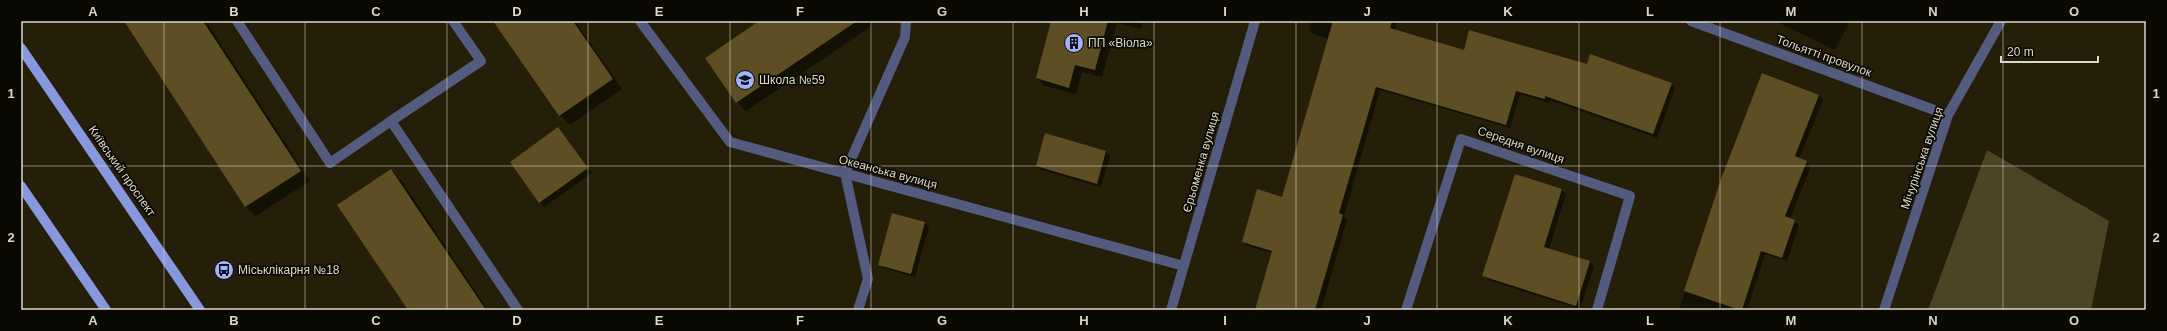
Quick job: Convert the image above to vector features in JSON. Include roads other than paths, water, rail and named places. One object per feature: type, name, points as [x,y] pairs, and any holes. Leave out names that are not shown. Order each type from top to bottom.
[{"type":"main road","name":"Київський проспект","points":[[21,48],[200,310]]},
{"type":"main road","points":[[21,186],[106,310]]},
{"type":"street","points":[[237,21],[330,163],[481,61],[453,21]]},
{"type":"street","name":"Океанська вулиця","points":[[640,21],[730,142],[1184,266]]},
{"type":"street","points":[[858,310],[868,279],[845,174],[905,37],[906,21]]},
{"type":"street","name":"Єрьоменка вулиця","points":[[1171,310],[1255,21]]},
{"type":"street","name":"Тольятті провулок","points":[[1691,21],[1948,116]]},
{"type":"street","name":"Мічурінська вулиця","points":[[1884,310],[1948,116],[2001,21]]},
{"type":"street","points":[[391,121],[518,310]]},
{"type":"street","name":"Середня вулиця","points":[[1406,310],[1461,139],[1630,196],[1597,310]]},
{"type":"place","name":"ПП «Віола»","points":[[1074,43]]},
{"type":"place","name":"Школа №59","points":[[745,80]]},
{"type":"place","name":"Міськлікарня №18","points":[[224,270]]}]
